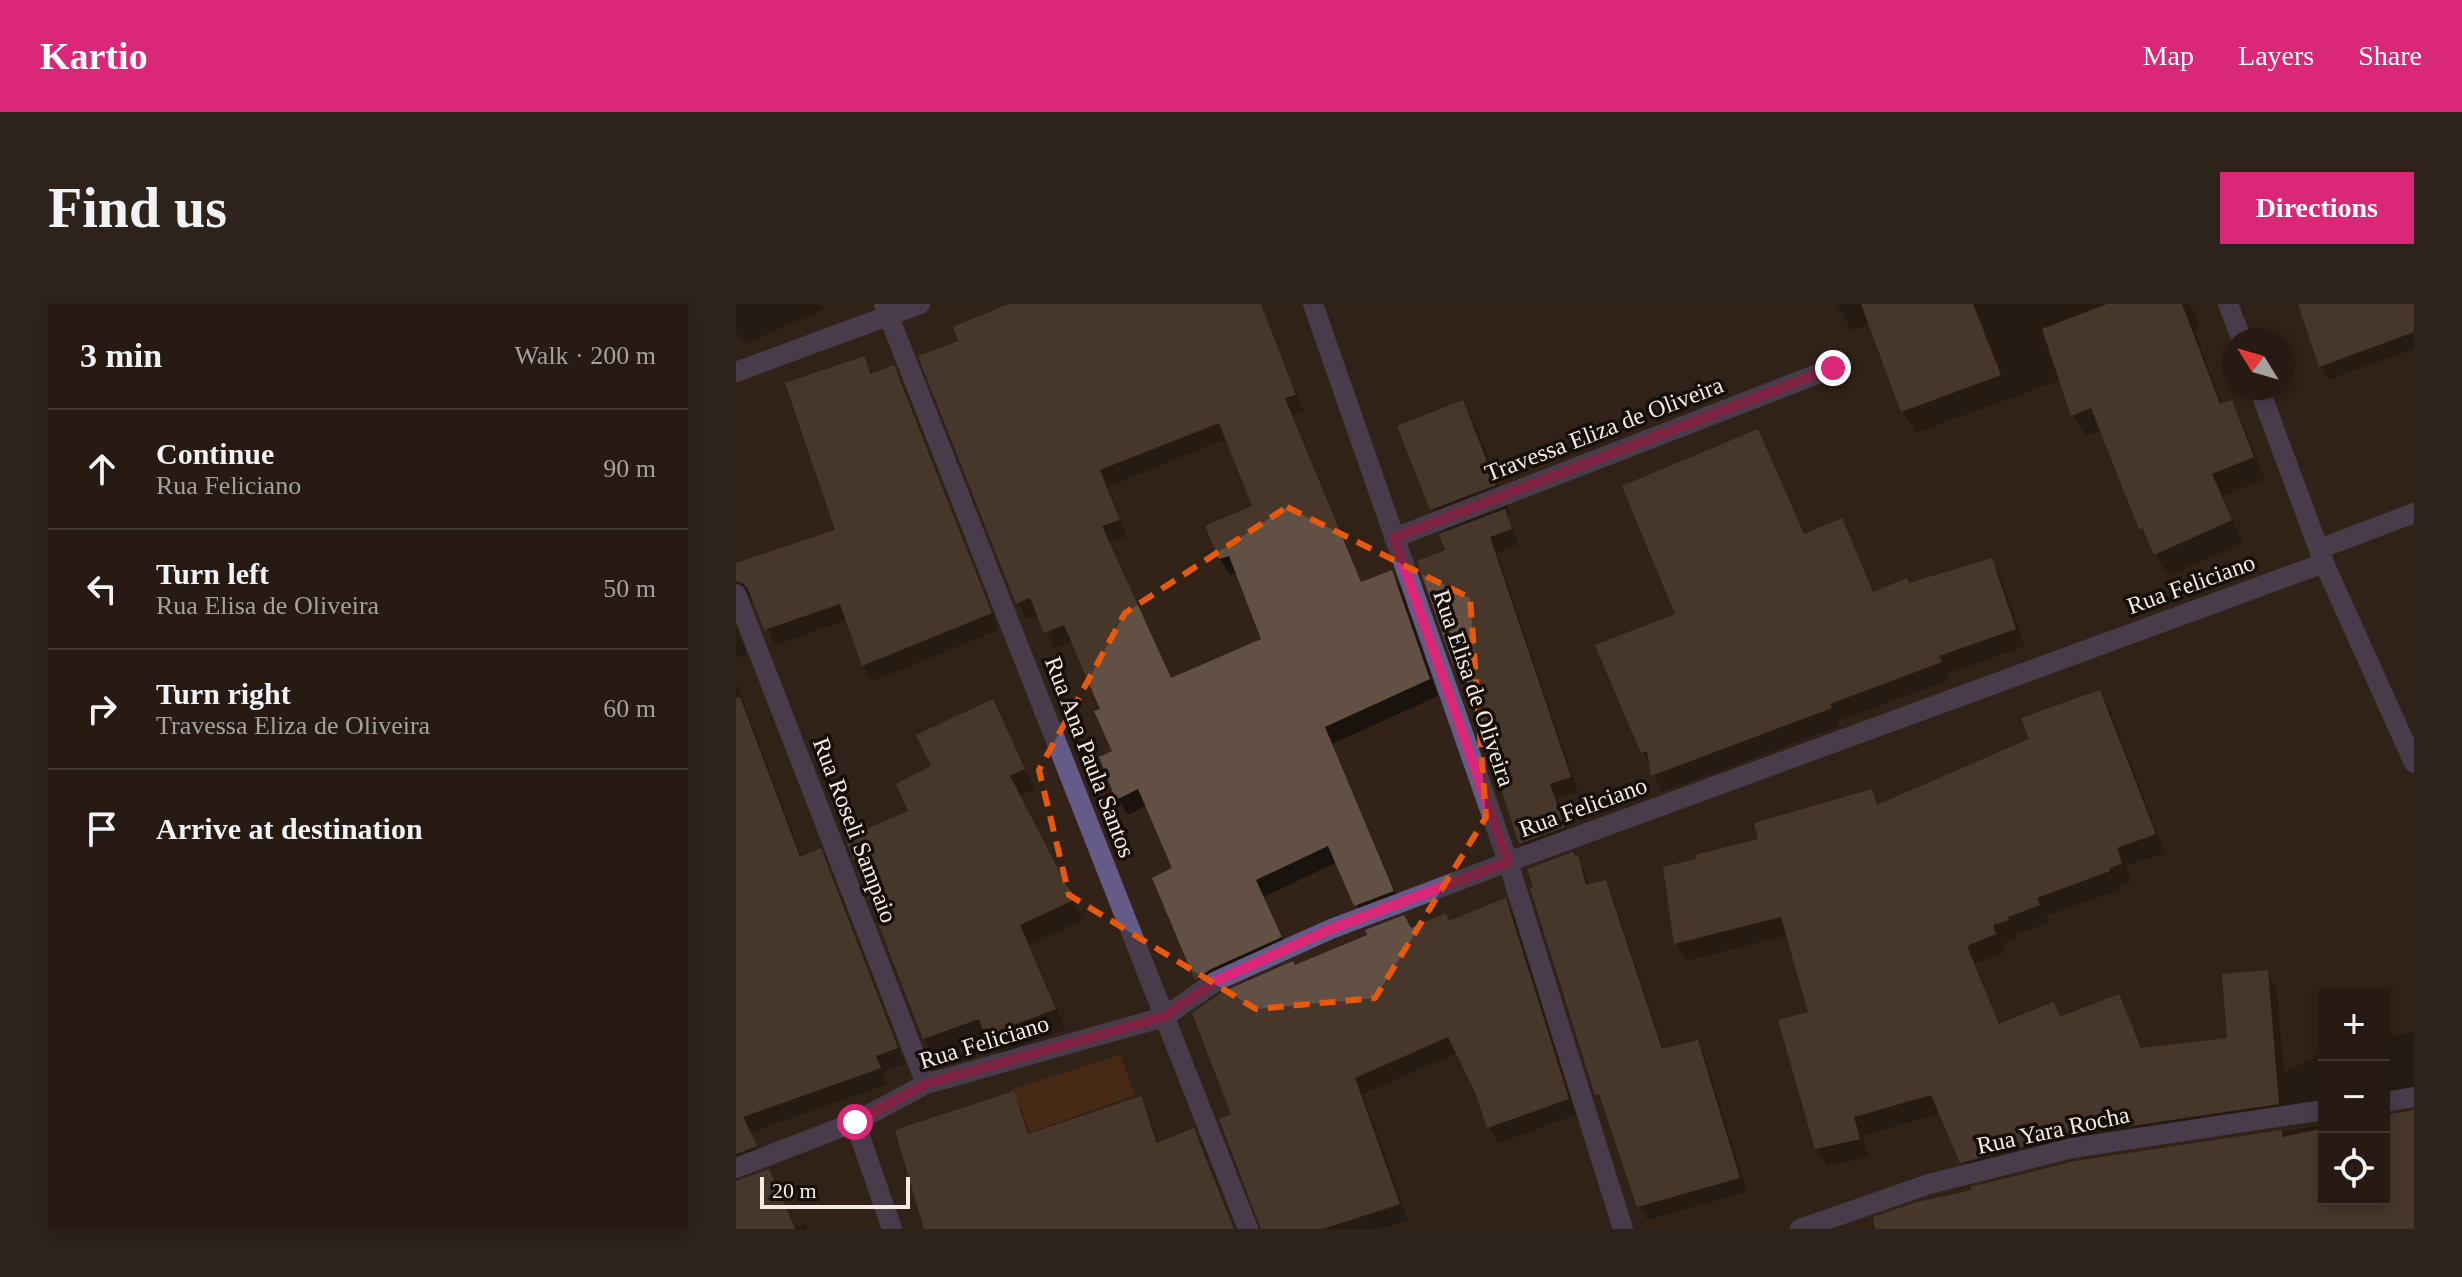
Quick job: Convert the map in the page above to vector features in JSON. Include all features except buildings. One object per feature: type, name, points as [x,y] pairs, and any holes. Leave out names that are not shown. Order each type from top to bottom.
[{"type":"street","points":[[736,372],[886,310],[920,304]]},
{"type":"street","name":"Rua Elisa de Oliveira","points":[[1313,304],[1508,862],[1623,1229]]},
{"type":"street","points":[[2228,304],[2237,328]]},
{"type":"street","name":"Rua Ana Paula Santos","points":[[886,310],[1248,1229]]},
{"type":"street","name":"Travessa Eliza de Oliveira","points":[[1394,538],[1833,368]]},
{"type":"street","points":[[2263,400],[2321,556],[2414,763]]},
{"type":"street","name":"Rua Feliciano","points":[[736,1168],[855,1122],[926,1084],[1164,1017],[1216,981],[1317,936],[2321,556],[2414,513]]},
{"type":"street","name":"Rua Roseli Sampaio","points":[[736,594],[926,1084]]},
{"type":"street","points":[[2390,1101],[2414,1097]]},
{"type":"street","name":"Rua Yara Rocha","points":[[1800,1229],[1929,1184],[2072,1148],[2318,1111]]},
{"type":"street","points":[[855,1122],[892,1229]]},
{"type":"highlighted area","points":[[1287,507],[1470,598],[1486,817],[1375,998],[1256,1009],[1069,895],[1039,770],[1125,613]]},
{"type":"shaded area","points":[[1120,1055],[1135,1095],[1025,1134],[1010,1090]]},
{"type":"route","points":[[855,1122],[926,1084],[1164,1017],[1216,981],[1331,929],[1508,862],[1394,538],[1833,368]]}]
